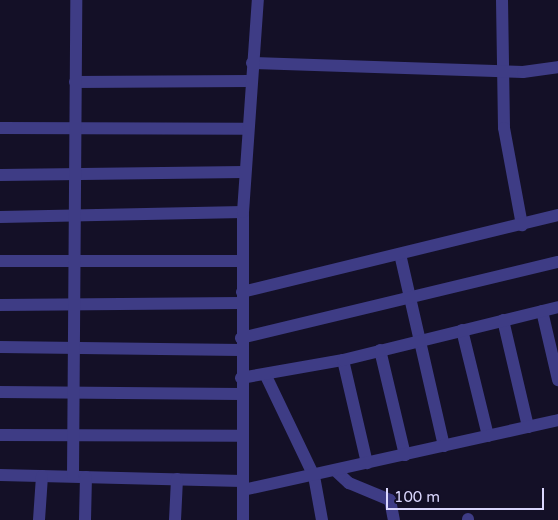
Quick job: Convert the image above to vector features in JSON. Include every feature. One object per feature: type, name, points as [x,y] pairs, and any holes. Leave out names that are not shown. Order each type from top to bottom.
[{"type":"street","points":[[76,0],[74,435],[85,520]]},
{"type":"street","points":[[243,520],[241,344],[244,172],[258,0]]},
{"type":"street","points":[[502,0],[506,150],[522,225]]},
{"type":"street","points":[[252,63],[503,71],[558,67]]},
{"type":"street","points":[[75,82],[250,81]]},
{"type":"street","points":[[0,128],[247,129]]},
{"type":"street","points":[[0,175],[244,172]]},
{"type":"street","points":[[0,217],[243,212]]},
{"type":"street","points":[[0,305],[242,298],[400,254],[522,225],[557,219]]},
{"type":"street","points":[[400,254],[444,446]]},
{"type":"street","points":[[0,261],[243,261]]},
{"type":"street","points":[[0,347],[241,344],[410,298],[558,262]]},
{"type":"street","points":[[241,378],[266,376],[343,360],[558,307]]},
{"type":"street","points":[[542,311],[558,380]]},
{"type":"street","points":[[503,320],[528,427]]},
{"type":"street","points":[[462,330],[488,436]]},
{"type":"street","points":[[380,350],[405,455]]},
{"type":"street","points":[[343,360],[367,464]]},
{"type":"street","points":[[266,376],[314,476],[322,520]]},
{"type":"street","points":[[0,392],[241,394]]},
{"type":"street","points":[[0,474],[176,479],[243,485],[314,476],[558,420]]},
{"type":"street","points":[[0,435],[242,436]]},
{"type":"street","points":[[336,471],[349,482],[390,500],[394,520]]},
{"type":"street","points":[[39,520],[42,476]]},
{"type":"street","points":[[176,479],[176,520]]}]
